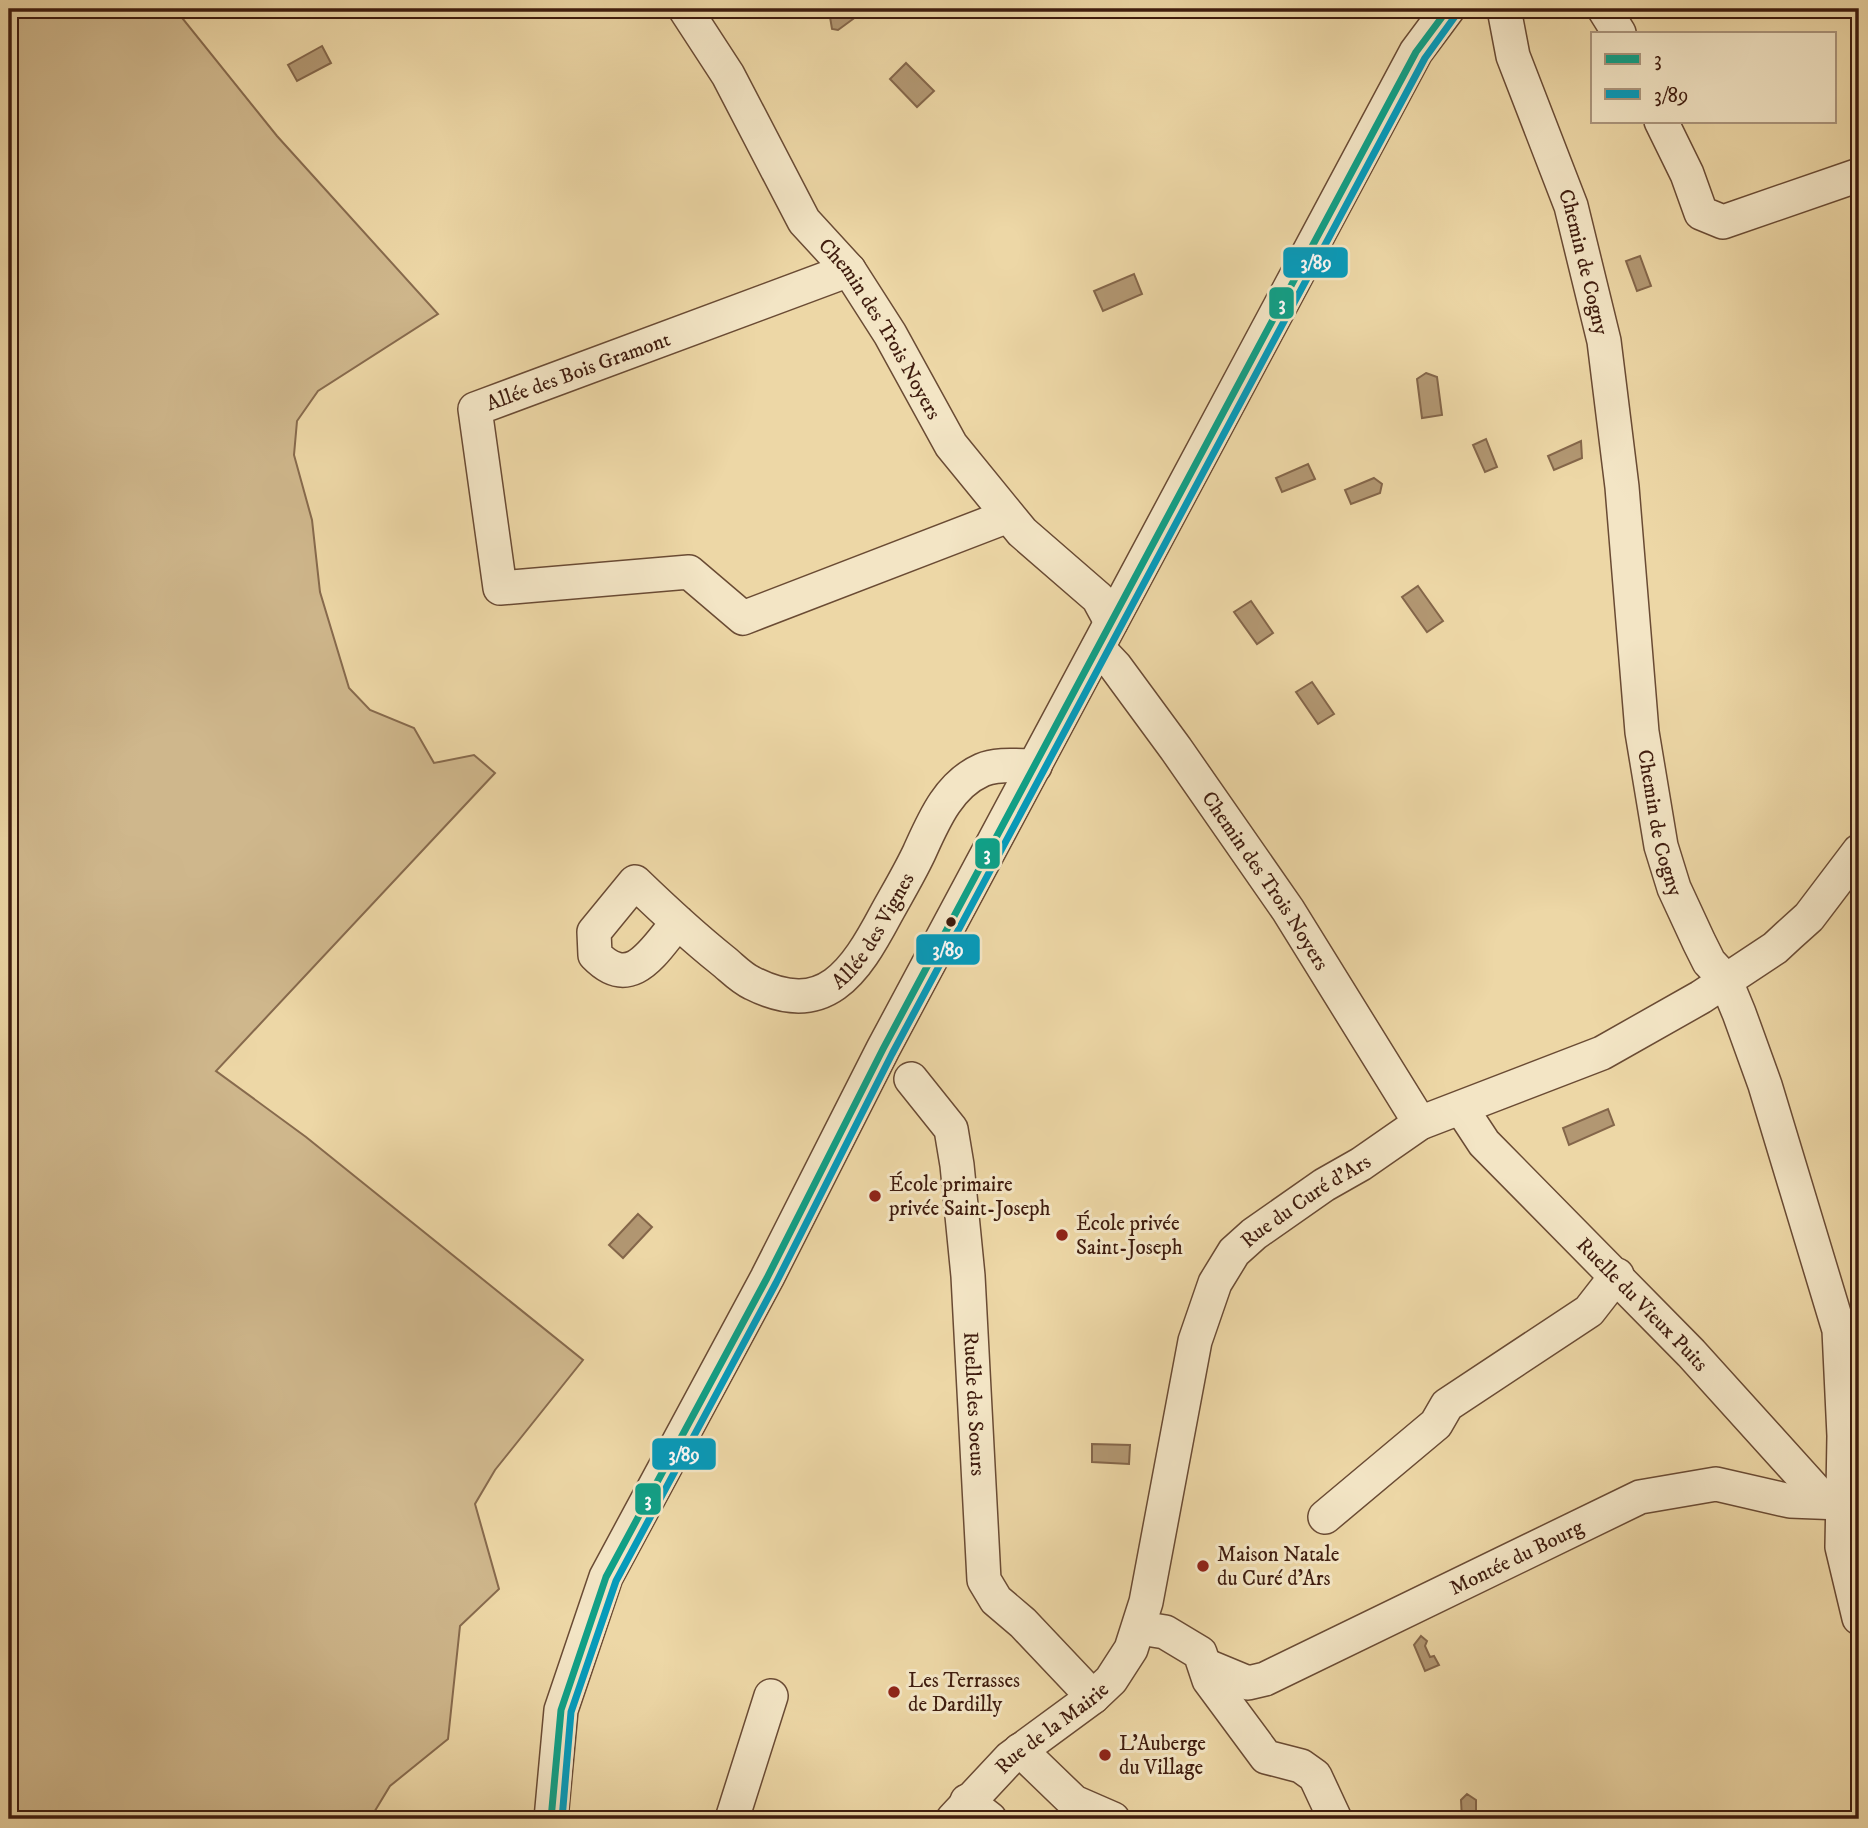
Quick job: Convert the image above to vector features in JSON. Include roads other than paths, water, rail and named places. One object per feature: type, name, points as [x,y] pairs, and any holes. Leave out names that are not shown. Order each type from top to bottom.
[{"type":"street","name":"Chemin des Trois Noyers","points":[[685,9],[728,75],[804,221],[849,271],[890,334],[951,445],[1034,544],[1098,598],[1104,635],[1115,666],[1288,910],[1420,1123]]},
{"type":"street","points":[[1416,51],[1427,9]]},
{"type":"street","points":[[551,1819],[561,1710],[559,1685],[569,1644],[578,1622],[606,1577],[1416,51],[1448,9]]},
{"type":"street","name":"Chemin de Cogny","points":[[1504,9],[1513,55],[1571,206],[1604,341],[1622,487],[1642,732],[1659,834],[1674,888],[1709,962],[1725,979],[1765,1084],[1839,1330],[1843,1436],[1833,1502],[1859,1618]]},
{"type":"street","points":[[1604,9],[1618,32]]},
{"type":"street","points":[[1662,122],[1688,174],[1701,213],[1723,222],[1859,175]]},
{"type":"street","name":"Allée des Bois Gramont","points":[[849,271],[475,409],[500,588],[688,572],[743,618],[1009,516]]},
{"type":"street","name":"Allée des Vignes","points":[[678,922],[750,982],[774,992],[804,997],[822,993],[846,978],[870,944],[919,854],[933,819],[959,786],[983,769],[1035,766]]},
{"type":"street","name":"Rue du Curé d'Ars","points":[[1140,1628],[1195,1341],[1215,1283],[1234,1252],[1254,1234],[1420,1123],[1602,1053],[1701,997],[1774,948],[1809,917],[1859,851]]},
{"type":"street","name":"Ruelle des Soeurs","points":[[911,1079],[951,1129],[963,1218],[984,1580],[988,1591],[1093,1697]]},
{"type":"street","name":"Ruelle du Vieux Puits","points":[[1461,1108],[1483,1143],[1617,1275],[1833,1502]]},
{"type":"street","points":[[1325,1517],[1436,1424],[1447,1405],[1589,1311],[1617,1275]]},
{"type":"street","name":"Montée du Bourg","points":[[1207,1666],[1248,1682],[1265,1679],[1640,1497],[1716,1484],[1790,1500],[1833,1502]]},
{"type":"street","points":[[1140,1628],[1165,1632],[1199,1653],[1207,1666],[1209,1680],[1266,1757],[1301,1766],[1315,1776],[1335,1819]]},
{"type":"street","name":"Rue de la Mairie","points":[[970,1813],[1020,1749],[1093,1697],[1111,1679],[1131,1649],[1140,1628]]},
{"type":"street","points":[[732,1819],[771,1696]]},
{"type":"street","points":[[1020,1749],[1074,1802],[1113,1819]]},
{"type":"place","name":"École primaire privée Saint-Joseph","points":[[875,1196]]},
{"type":"place","name":"École privée Saint-Joseph","points":[[1062,1235]]},
{"type":"place","name":"Maison Natale du Curé d'Ars","points":[[1203,1566]]},
{"type":"place","name":"Les Terrasses de Dardilly","points":[[894,1692]]},
{"type":"place","name":"L'Auberge du Village","points":[[1105,1755]]}]
